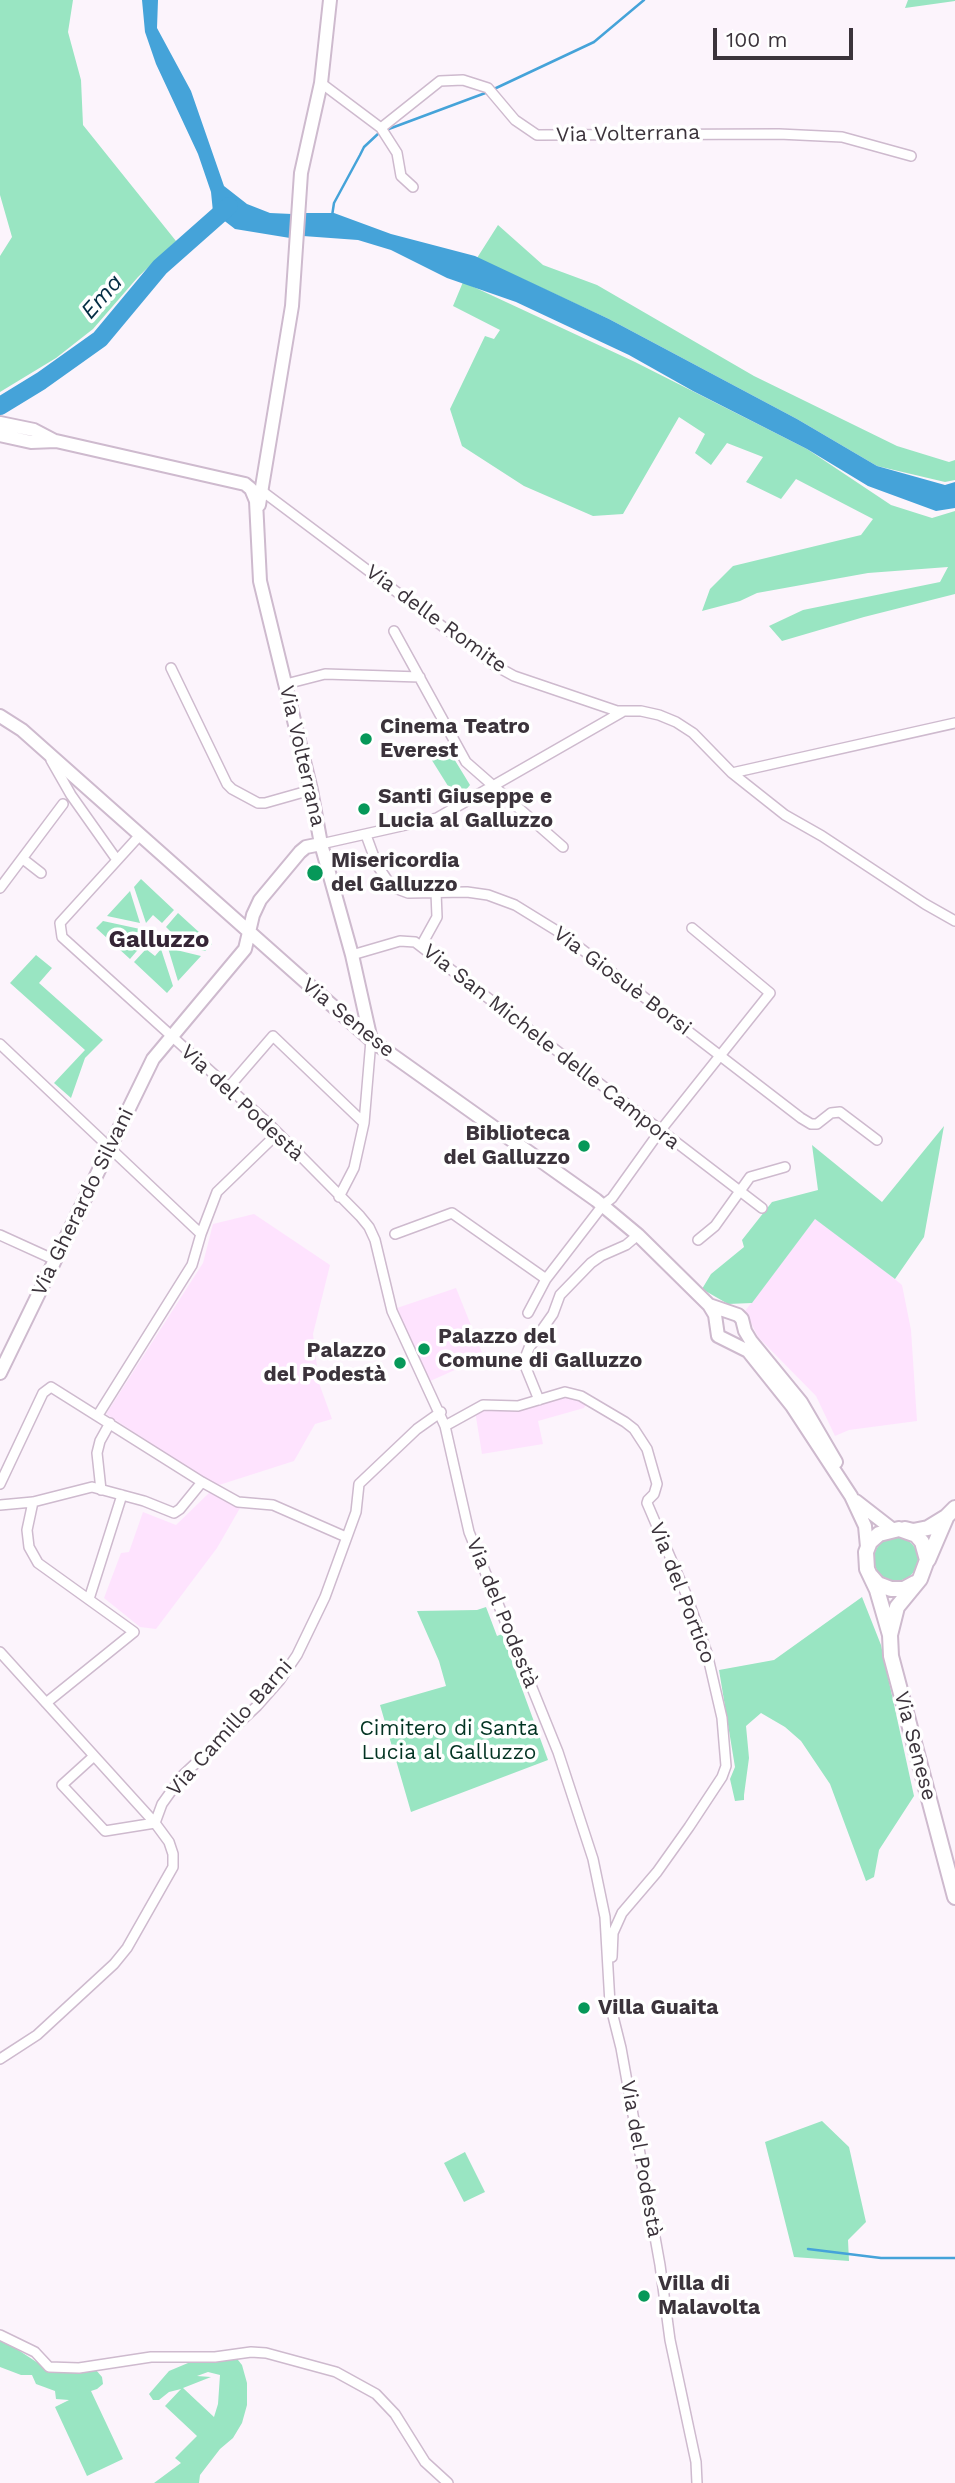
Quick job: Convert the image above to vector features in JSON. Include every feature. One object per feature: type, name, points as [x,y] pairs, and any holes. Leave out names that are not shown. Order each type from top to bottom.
[{"type":"main road","points":[[0,423],[55,441],[257,481],[286,344],[303,156],[321,83],[330,0]]},
{"type":"main road","points":[[0,435],[33,436]]},
{"type":"main road","name":"Via Volterrana","points":[[257,481],[254,495],[258,511],[260,581],[311,790],[321,844],[372,1040]]},
{"type":"main road","name":"Via Senese","points":[[3,717],[372,1040],[603,1205],[638,1235],[709,1305],[742,1319],[745,1331],[754,1345],[792,1390],[816,1425],[835,1459],[865,1526],[865,1560],[890,1635],[894,1669],[955,1897]]},
{"type":"main road","name":"Via Gherardo Silvani","points":[[0,1373],[153,1059],[240,956],[247,945],[253,915],[260,900],[300,852],[306,847],[321,844]]},
{"type":"main road","name":"Via Senese","points":[[709,1305],[718,1336],[748,1350],[792,1406],[849,1493],[897,1529],[916,1535],[922,1542],[926,1551],[921,1576],[897,1607],[890,1635]]},
{"type":"main road","points":[[716,1323],[723,1315],[730,1313]]},
{"type":"main road","points":[[732,1342],[741,1338],[745,1331]]},
{"type":"main road","points":[[867,1547],[879,1534],[897,1529],[913,1531],[928,1528],[951,1512]]},
{"type":"main road","points":[[870,1575],[878,1584],[891,1589],[904,1589],[921,1576],[932,1547],[951,1512]]},
{"type":"street","name":"Via Volterrana","points":[[381,128],[440,81],[463,80],[488,88],[515,120],[537,135],[637,133],[842,137],[911,156]]},
{"type":"street","points":[[321,83],[381,128],[397,153],[401,176],[413,187]]},
{"type":"street","name":"Via delle Romite","points":[[257,481],[494,665],[514,676],[622,712],[641,710],[676,722],[692,733],[732,773],[785,815],[955,921]]},
{"type":"street","points":[[394,631],[466,762],[563,847]]},
{"type":"street","points":[[171,668],[227,784],[232,789],[258,803],[311,790]]},
{"type":"street","points":[[286,684],[325,674],[420,677]]},
{"type":"street","points":[[321,844],[437,818],[622,712]]},
{"type":"street","points":[[732,773],[955,723]]},
{"type":"street","points":[[47,753],[71,795],[117,860],[140,835]]},
{"type":"street","points":[[2,883],[63,804]]},
{"type":"street","name":"Via Giosuè Borsi","points":[[366,835],[377,865],[392,887],[408,893],[467,892],[488,895],[542,920],[807,1123],[817,1124],[831,1113],[840,1112],[877,1140]]},
{"type":"street","points":[[23,859],[41,873]]},
{"type":"street","name":"Via del Podestà","points":[[117,860],[60,923],[62,937],[278,1133],[369,1227],[392,1311],[416,1366],[441,1412],[468,1532],[558,1752],[593,1859],[605,1917],[610,2004],[621,2048],[660,2264],[670,2340],[696,2462],[697,2483]]},
{"type":"street","points":[[421,946],[437,917],[436,892]]},
{"type":"street","points":[[528,1313],[546,1279],[770,993],[692,928]]},
{"type":"street","name":"Via San Michele delle Campora","points":[[352,955],[400,941],[415,942],[762,1208]]},
{"type":"street","points":[[228,1088],[273,1037],[364,1123]]},
{"type":"street","points":[[339,1197],[354,1168],[364,1123],[372,1040]]},
{"type":"street","points":[[0,1044],[201,1234]]},
{"type":"street","points":[[98,1415],[192,1265],[217,1192],[278,1133]]},
{"type":"street","points":[[698,1240],[715,1226],[750,1177],[785,1167]]},
{"type":"street","points":[[395,1234],[452,1213],[546,1279]]},
{"type":"street","points":[[0,1235],[55,1260]]},
{"type":"street","points":[[539,1400],[526,1368],[525,1358],[553,1314],[560,1295],[591,1263],[626,1245],[638,1235]]},
{"type":"street","points":[[0,1484],[45,1390],[51,1387],[238,1502],[273,1505],[346,1537]]},
{"type":"street","name":"Via del Portico","points":[[445,1426],[483,1405],[519,1406],[559,1392],[581,1396],[625,1422],[642,1438],[647,1449],[657,1484],[647,1503],[686,1594],[707,1653],[722,1718],[726,1766],[722,1777],[689,1827],[657,1872],[622,1913],[613,1933],[612,1963],[608,1978]]},
{"type":"street","name":"Via Camillo Barni","points":[[155,1823],[162,1804],[182,1776],[257,1706],[281,1680],[297,1655],[325,1597],[356,1512],[359,1484],[416,1429],[441,1412]]},
{"type":"street","points":[[102,1490],[97,1453],[110,1423]]},
{"type":"street","points":[[0,1505],[33,1502],[92,1487],[174,1513],[202,1482]]},
{"type":"street","points":[[89,1599],[122,1495]]},
{"type":"street","points":[[33,1502],[27,1527],[29,1547],[38,1563],[134,1632],[46,1703]]},
{"type":"street","points":[[0,1652],[155,1823],[169,1842],[173,1867],[127,1948],[114,1964],[30,2040],[0,2059]]},
{"type":"street","points":[[94,1756],[62,1785],[70,1794],[105,1831],[155,1823]]},
{"type":"street","points":[[0,2335],[35,2352],[49,2367],[79,2368],[151,2357],[215,2357],[266,2353],[337,2372],[376,2394],[395,2414],[425,2462],[448,2483]]},
{"type":"shaded area","points":[[254,1214],[330,1265],[313,1334],[319,1383],[332,1419],[315,1424],[294,1461],[216,1486],[106,1414],[203,1263],[213,1224]]},
{"type":"shaded area","points":[[815,1219],[902,1285],[911,1330],[917,1421],[849,1430],[835,1436],[816,1396],[758,1337],[745,1311]]},
{"type":"shaded area","points":[[456,1288],[485,1360],[428,1382],[397,1308]]},
{"type":"shaded area","points":[[570,1396],[587,1402],[584,1408],[538,1421],[543,1444],[482,1454],[475,1411]]},
{"type":"shaded area","points":[[210,1492],[240,1508],[217,1548],[156,1629],[140,1627],[104,1598],[121,1553],[129,1552],[143,1512],[176,1525]]},
{"type":"green space","points":[[0,0],[73,0],[68,32],[81,80],[83,125],[176,241],[138,277],[93,329],[56,358],[0,392],[0,256],[12,237],[0,195]]},
{"type":"green space","points":[[908,0],[955,0],[955,1],[905,8]]},
{"type":"green space","points":[[498,225],[543,265],[597,285],[754,376],[897,446],[949,462],[955,460],[955,480],[945,482],[877,466],[797,419],[609,319],[477,258]]},
{"type":"green space","points":[[463,282],[635,362],[807,449],[891,505],[932,518],[955,511],[955,594],[782,641],[769,626],[803,610],[940,582],[948,567],[868,573],[757,593],[740,601],[702,611],[710,589],[733,566],[861,535],[873,519],[796,479],[781,499],[746,482],[763,457],[727,443],[711,465],[695,453],[705,434],[679,417],[623,514],[593,516],[524,486],[462,446],[450,409],[485,336],[494,339],[500,330],[453,306]]},
{"type":"green space","points":[[440,744],[445,744],[470,785],[465,791],[453,794],[428,754]]},
{"type":"green space","points":[[141,879],[174,910],[162,923],[153,915],[146,923],[134,887]]},
{"type":"green space","points":[[130,891],[140,923],[107,916]]},
{"type":"green space","points":[[178,913],[212,944],[205,951],[168,942],[174,935],[166,927]]},
{"type":"green space","points":[[103,921],[140,929],[134,937],[142,945],[130,959],[96,928]]},
{"type":"green space","points":[[168,948],[201,956],[178,981]]},
{"type":"green space","points":[[146,949],[155,956],[161,949],[173,986],[167,993],[134,962]]},
{"type":"green space","points":[[36,955],[52,968],[39,983],[103,1040],[85,1058],[71,1098],[54,1083],[85,1050],[10,983]]},
{"type":"green space","points":[[944,1126],[924,1237],[895,1279],[815,1219],[752,1303],[728,1304],[702,1289],[711,1274],[744,1247],[742,1240],[772,1202],[818,1190],[812,1145],[882,1202]]},
{"type":"green space","points":[[896,1537],[905,1538],[912,1543],[917,1550],[917,1568],[912,1575],[905,1580],[896,1581],[887,1580],[880,1575],[875,1568],[874,1559],[875,1550],[880,1543],[887,1538]]},
{"type":"green space","points":[[862,1597],[881,1645],[914,1796],[879,1850],[874,1877],[866,1881],[830,1784],[801,1741],[785,1727],[761,1713],[746,1726],[749,1758],[744,1800],[735,1801],[730,1779],[735,1767],[719,1670],[774,1660]]},
{"type":"green space","name":"Cimitero di Santa Lucia al Galluzzo","points":[[486,1607],[497,1636],[502,1634],[548,1760],[411,1812],[380,1705],[446,1686],[439,1661],[417,1611],[477,1610]]},
{"type":"green space","points":[[822,2121],[849,2147],[866,2222],[848,2240],[849,2261],[794,2257],[765,2142]]},
{"type":"green space","points":[[465,2152],[485,2192],[464,2202],[444,2163]]},
{"type":"green space","points":[[0,2338],[56,2372],[96,2370],[102,2377],[103,2384],[91,2391],[123,2459],[87,2476],[55,2407],[69,2400],[56,2399],[55,2391],[36,2384],[32,2375],[21,2375],[0,2367]]},
{"type":"green space","points":[[202,2360],[238,2360],[247,2383],[247,2405],[242,2423],[233,2438],[220,2449],[200,2475],[199,2483],[154,2483],[181,2463],[175,2458],[197,2436],[165,2406],[181,2389],[169,2392],[159,2400],[153,2400],[149,2394],[169,2371]],"holes":[[[208,2372],[220,2375],[218,2404],[214,2417],[183,2388],[211,2377],[197,2376]]]},
{"type":"water","points":[[142,0],[158,0],[157,28],[191,91],[224,186],[247,204],[270,213],[292,214],[290,238],[235,229],[213,212],[211,192],[198,154],[156,64],[145,32]]},
{"type":"water","points":[[304,213],[334,213],[391,234],[475,256],[609,319],[797,419],[877,466],[945,485],[955,482],[955,508],[936,511],[868,486],[807,449],[629,355],[516,302],[447,278],[391,250],[358,240],[303,236]]},
{"type":"waterway","points":[[494,89],[594,42],[644,0]]},
{"type":"waterway","points":[[386,130],[488,92]]},
{"type":"waterway","points":[[332,216],[334,203],[364,147],[380,132]]},
{"type":"waterway","name":"Ema","points":[[0,406],[100,339],[160,267],[229,206]]},
{"type":"waterway","points":[[808,2249],[881,2258],[955,2258]]},
{"type":"place","name":"Cinema Teatro Everest","points":[[366,739]]},
{"type":"place","name":"Santi Giuseppe e Lucia al Galluzzo","points":[[364,809]]},
{"type":"place","name":"Misericordia del Galluzzo","points":[[315,873]]},
{"type":"place","name":"Biblioteca del Galluzzo","points":[[584,1146]]},
{"type":"place","name":"Palazzo del Comune di Galluzzo","points":[[424,1349]]},
{"type":"place","name":"Palazzo del Podestà","points":[[400,1363]]},
{"type":"place","name":"Villa Guaita","points":[[584,2008]]},
{"type":"place","name":"Villa di Malavolta","points":[[644,2296]]},
{"type":"district","name":"Galluzzo","points":[[159,940]]}]
